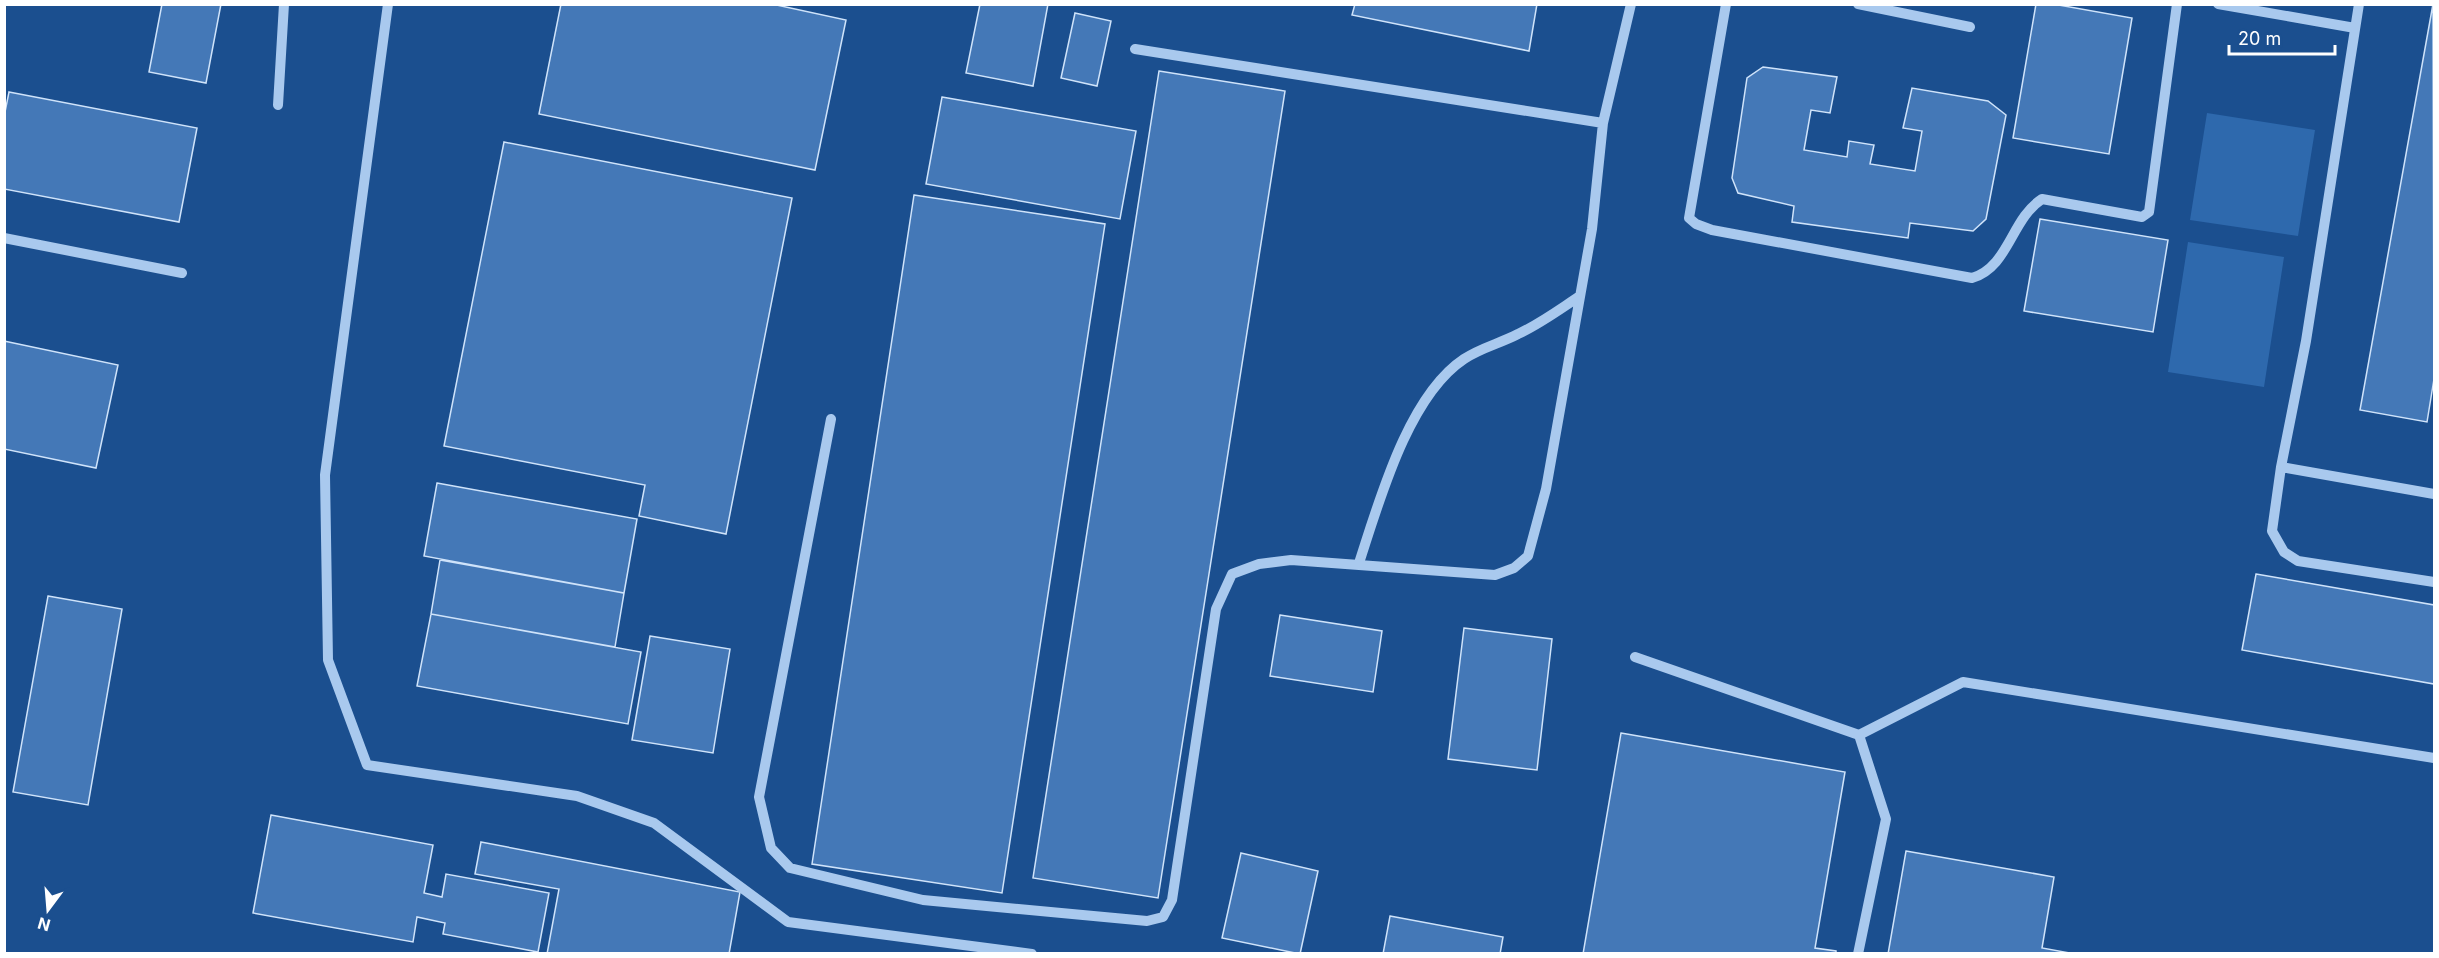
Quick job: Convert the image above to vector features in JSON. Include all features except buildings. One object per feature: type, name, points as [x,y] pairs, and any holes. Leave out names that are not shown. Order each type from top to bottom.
[{"type":"street","points":[[278,105],[284,4]]},
{"type":"street","points":[[388,4],[325,475],[328,660],[367,765],[577,796],[654,823],[788,922],[1032,954]]},
{"type":"street","points":[[831,419],[759,796],[771,848],[790,868],[923,900],[1147,921],[1163,917],[1172,900],[1216,609],[1232,574],[1259,564],[1291,560],[1359,563],[1496,575],[1514,568],[1528,556],[1546,489],[1592,229],[1603,123],[1631,4]]},
{"type":"street","points":[[1726,4],[1689,218],[1696,224],[1712,230],[1972,278],[1986,274],[1994,267],[2024,218],[2035,204],[2042,200],[2142,217],[2148,212],[2177,4]]},
{"type":"street","points":[[1858,4],[1970,27]]},
{"type":"street","points":[[2218,4],[2355,28]]},
{"type":"street","points":[[2359,4],[2306,341],[2281,467],[2272,531],[2284,552],[2298,561],[2434,582]]},
{"type":"street","points":[[1134,49],[1603,123]]},
{"type":"street","points":[[4,238],[182,273]]},
{"type":"street","points":[[1359,563],[1379,503],[1407,434],[1435,386],[1464,359],[1521,333],[1580,296]]},
{"type":"street","points":[[2281,467],[2434,494]]},
{"type":"street","points":[[1635,657],[1859,735],[1963,682],[2434,758]]},
{"type":"street","points":[[1858,954],[1886,819],[1859,735]]},
{"type":"shaded area","points":[[2207,113],[2315,130],[2298,236],[2190,220]]},
{"type":"shaded area","points":[[2188,242],[2284,257],[2264,387],[2168,372]]}]
